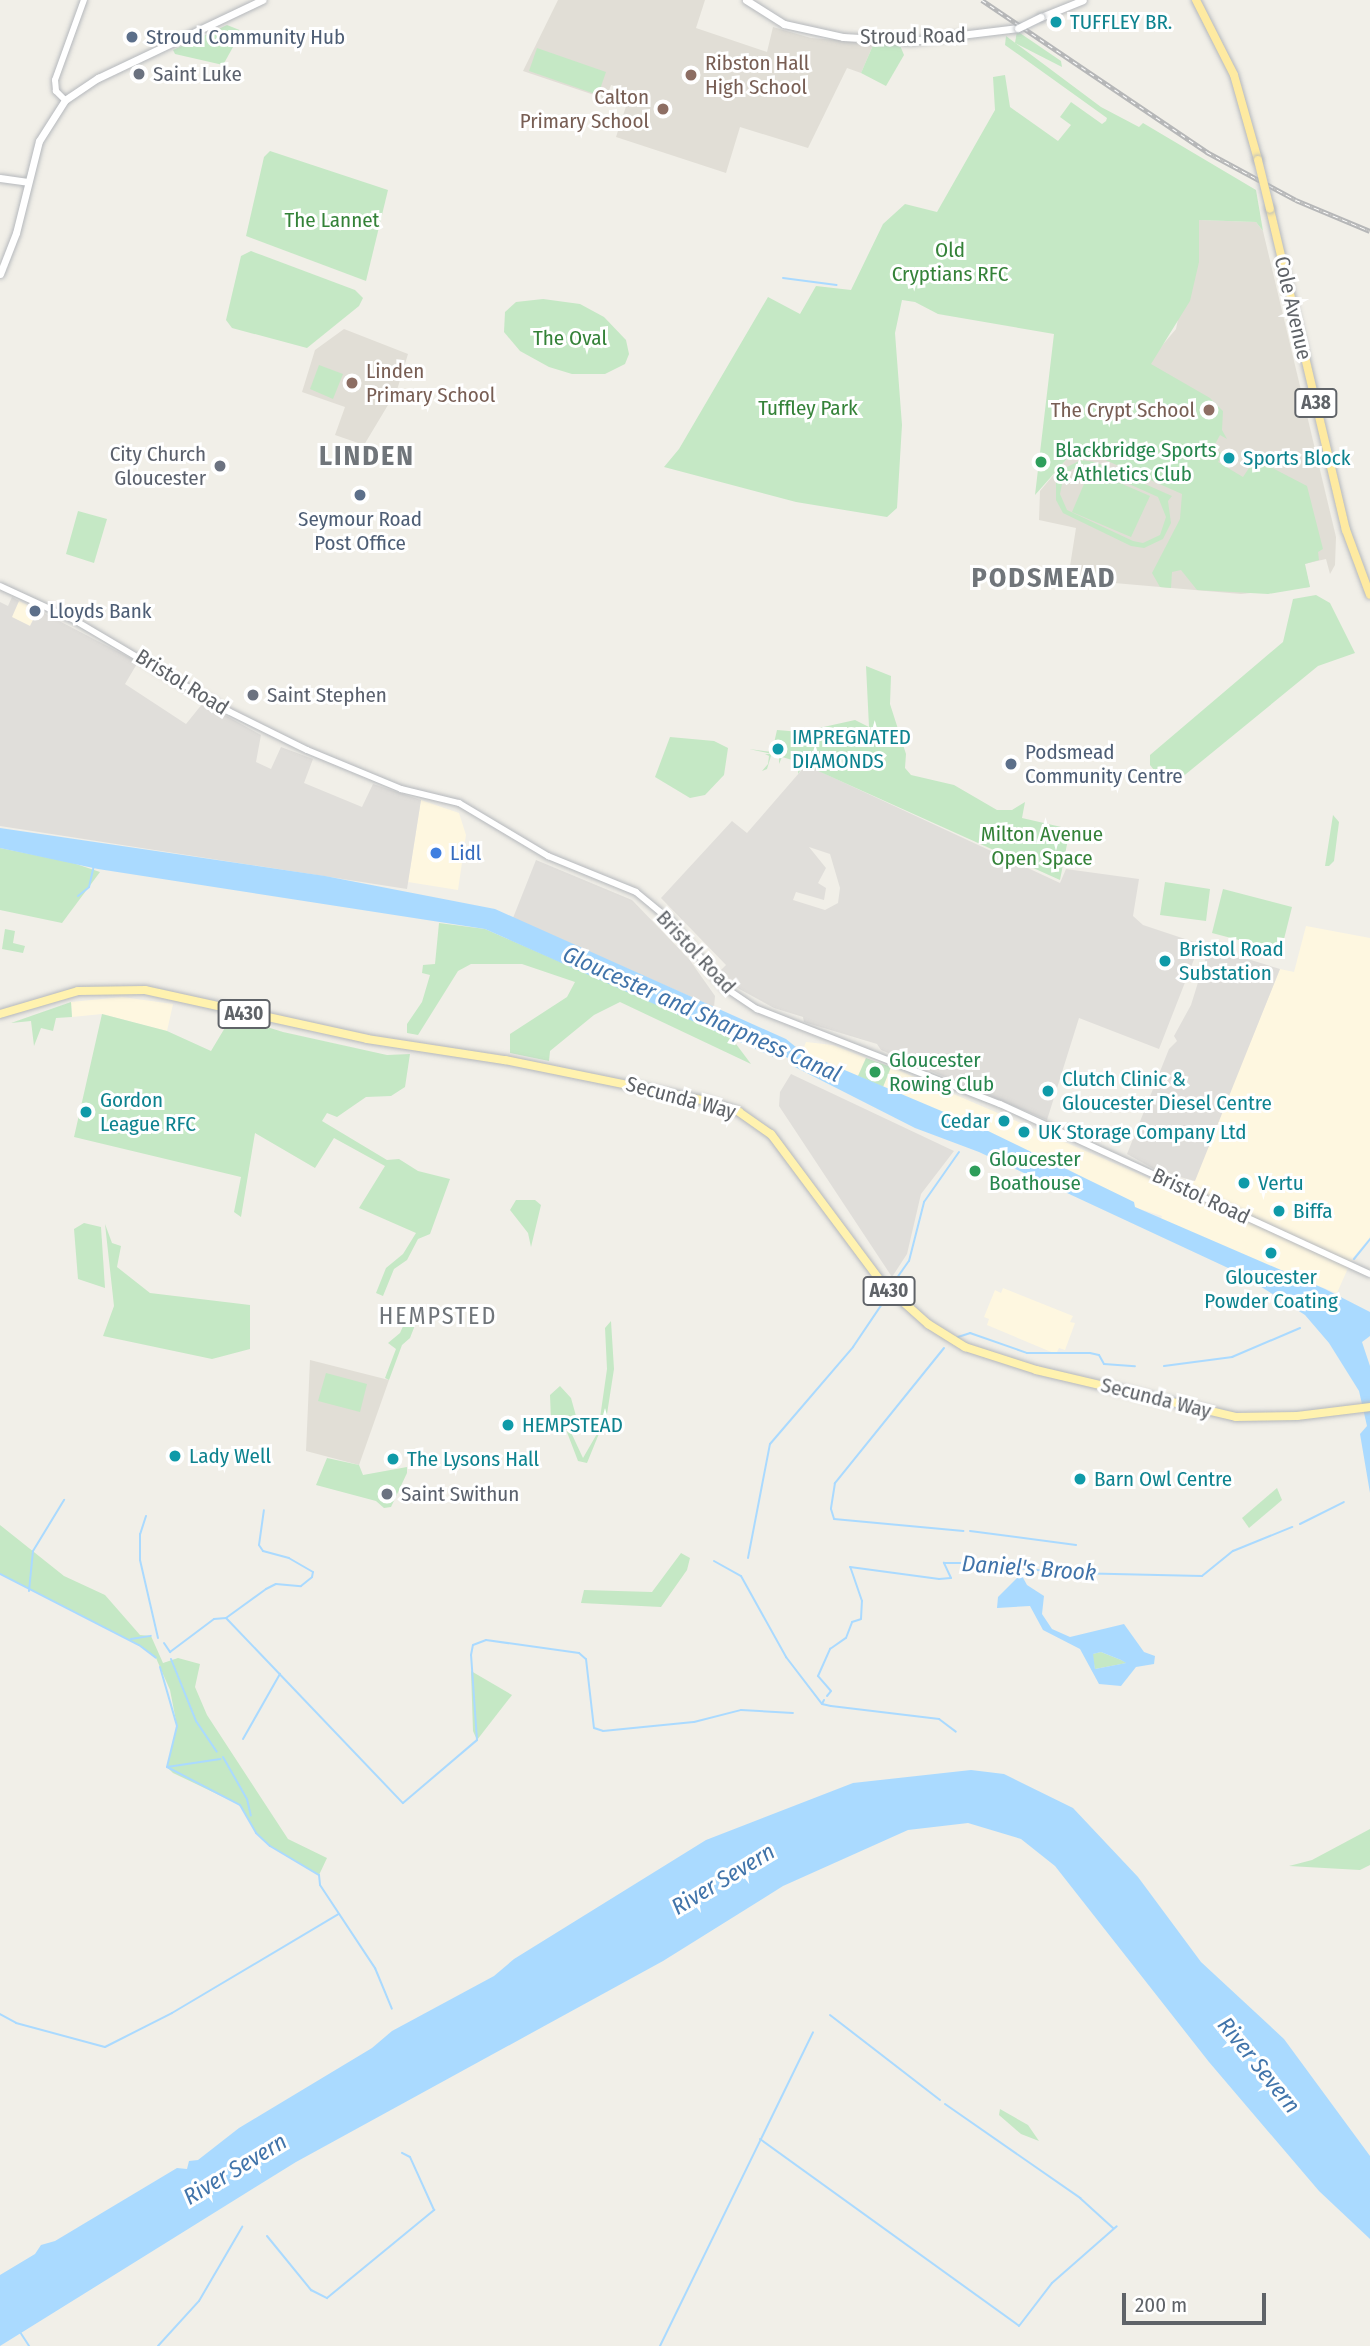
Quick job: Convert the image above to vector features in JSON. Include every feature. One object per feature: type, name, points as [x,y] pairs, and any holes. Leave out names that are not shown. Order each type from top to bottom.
[{"type":"highway","name":"Cole Avenue","points":[[1196,0],[1234,75],[1264,181],[1346,530],[1370,595]]},
{"type":"main road","points":[[0,274],[44,128],[65,100],[98,78],[262,0]]},
{"type":"main road","name":"Stroud Road","points":[[746,0],[778,22],[843,37],[911,41],[1018,28],[1083,0]]},
{"type":"main road","points":[[0,178],[28,182]]},
{"type":"main road","name":"Secunda Way","points":[[0,1014],[78,991],[145,990],[354,1037],[518,1062],[706,1101],[739,1112],[771,1134],[876,1277],[909,1309],[965,1347],[1036,1370],[1236,1417],[1345,1411],[1370,1407]]},
{"type":"street","points":[[65,100],[56,91],[55,80],[83,0]]},
{"type":"street","name":"Bristol Road","points":[[0,586],[83,624],[228,711],[307,750],[401,789],[459,803],[535,850],[626,887],[671,921],[724,987],[757,1009],[991,1101],[1370,1274]]},
{"type":"shaded area","name":"Ribston Hall High School","points":[[558,0],[705,0],[696,28],[767,52],[773,27],[811,38],[874,43],[861,73],[847,68],[808,148],[740,127],[726,173],[616,137],[631,91],[611,85],[606,99],[523,71]]},
{"type":"shaded area","name":"The Crypt School","points":[[1199,220],[1256,222],[1263,231],[1336,537],[1335,565],[1330,574],[1326,559],[1304,564],[1310,587],[1241,594],[1068,579],[1076,528],[1039,520],[1040,491],[1176,329]]},
{"type":"shaded area","name":"Linden Primary School","points":[[344,329],[408,354],[397,390],[364,445],[335,435],[345,407],[302,392],[315,350]]},
{"type":"shaded area","points":[[12,597],[19,601],[12,617],[30,626],[38,610],[138,662],[125,684],[186,724],[203,703],[261,735],[256,762],[271,769],[281,747],[313,759],[304,783],[362,807],[373,784],[421,800],[407,889],[0,826],[0,602],[8,606]]},
{"type":"shaded area","points":[[19,601],[38,610],[30,626],[11,617]]},
{"type":"shaded area","points":[[806,765],[1060,883],[1066,869],[1139,879],[1133,916],[1143,925],[1200,944],[1159,1049],[1079,1018],[1047,1120],[881,1050],[877,1044],[804,1022],[803,1017],[774,1008],[732,985],[720,971],[726,965],[661,898],[732,821],[747,833]],"holes":[[[809,847],[830,854],[840,888],[838,903],[825,910],[793,900],[796,892],[824,900],[826,888],[818,883],[826,868]]]},
{"type":"shaded area","points":[[421,800],[459,813],[466,835],[458,890],[408,882]]},
{"type":"shaded area","points":[[536,860],[632,900],[689,959],[715,996],[714,1007],[513,918]]},
{"type":"shaded area","points":[[1306,926],[1370,938],[1370,1237],[1352,1259],[1337,1293],[1159,1225],[1162,1216],[1134,1207],[1068,1169],[883,1087],[891,1067],[1174,1189],[1178,1184],[1192,1185],[1280,969],[1294,972]]},
{"type":"shaded area","points":[[1209,947],[1280,969],[1195,1181],[1169,1174],[1164,1168],[1154,1169],[1127,1154],[1169,1049],[1177,1041],[1174,1036],[1191,1005]]},
{"type":"shaded area","points":[[122,997],[173,1004],[167,1031],[102,1014],[72,1017],[71,1002]]},
{"type":"shaded area","points":[[806,1042],[833,1045],[866,1058],[858,1076],[802,1052]]},
{"type":"shaded area","points":[[791,1074],[954,1151],[921,1194],[907,1254],[892,1277],[779,1106],[780,1092]]},
{"type":"shaded area","points":[[1003,1288],[1073,1316],[1070,1322],[1075,1323],[1065,1350],[1059,1348],[1056,1354],[987,1325],[989,1319],[984,1317],[995,1290],[1001,1293]]},
{"type":"shaded area","points":[[310,1360],[389,1380],[359,1465],[306,1451]]},
{"type":"green space","points":[[227,25],[242,31],[223,65],[175,54],[173,50]]},
{"type":"green space","points":[[1017,31],[1061,61],[1062,67],[1015,43]]},
{"type":"green space","points":[[1006,36],[1101,107],[1139,127],[1143,123],[1256,190],[1263,231],[1256,222],[1199,220],[1199,262],[1190,301],[1151,364],[1210,398],[1223,411],[1222,430],[1227,439],[1220,435],[1213,448],[1223,454],[1218,462],[1243,477],[1255,459],[1307,486],[1323,549],[1318,552],[1319,560],[1305,564],[1310,587],[1268,594],[1197,590],[1181,570],[1172,572],[1171,588],[1160,587],[1152,573],[1180,519],[1182,494],[1085,451],[1073,452],[1035,495],[1054,334],[938,314],[915,302],[902,300],[895,333],[902,425],[897,508],[887,517],[796,502],[664,467],[679,449],[768,297],[800,314],[816,286],[851,290],[883,224],[905,204],[937,212],[995,110],[993,77],[1005,75],[1010,107],[1058,141],[1071,125],[1060,117],[1071,102],[1102,124],[1106,121],[1107,118],[1005,45]]},
{"type":"green space","points":[[874,43],[899,43],[904,55],[886,86],[861,73]]},
{"type":"green space","points":[[537,48],[606,72],[598,95],[529,71]]},
{"type":"green space","name":"The Lannet","points":[[270,151],[388,190],[366,281],[246,236],[264,157]]},
{"type":"green space","name":"The Lannet","points":[[251,251],[355,290],[363,298],[359,306],[307,348],[232,328],[226,320],[241,256]]},
{"type":"green space","name":"The Oval","points":[[543,299],[580,304],[604,317],[626,340],[629,354],[625,364],[605,374],[572,374],[549,367],[520,351],[504,332],[505,312],[516,302]]},
{"type":"green space","points":[[319,365],[343,374],[333,399],[310,389]]},
{"type":"green space","points":[[1081,460],[1095,462],[1172,496],[1168,501],[1171,523],[1163,539],[1144,548],[1131,546],[1063,513],[1056,500],[1056,483],[1065,468]],"holes":[[[1089,466],[1158,497],[1166,517],[1160,535],[1143,543],[1133,541],[1067,510],[1060,494],[1063,479],[1072,469]]]},
{"type":"green space","points":[[1090,470],[1150,496],[1131,537],[1072,512]]},
{"type":"green space","points":[[78,511],[107,519],[94,563],[66,554]]},
{"type":"green space","points":[[1316,595],[1330,603],[1355,653],[1318,666],[1175,783],[1162,780],[1150,765],[1150,755],[1283,642],[1293,599]]},
{"type":"green space","name":"Milton Avenue Open Space","points":[[866,666],[891,676],[890,704],[906,754],[905,768],[911,775],[954,785],[997,810],[1012,810],[1025,802],[1022,818],[1070,829],[1060,880],[806,765],[812,753],[798,774],[799,762],[782,757],[779,764],[779,757],[771,756],[767,769],[762,771],[768,764],[769,756],[765,754],[772,754],[749,749],[772,752],[777,730],[801,732],[855,720],[869,727]]},
{"type":"green space","points":[[670,737],[714,741],[728,748],[724,775],[705,795],[690,798],[655,777]]},
{"type":"green space","points":[[1333,815],[1339,822],[1334,861],[1325,866]]},
{"type":"green space","points":[[0,848],[70,862],[100,872],[62,923],[0,910]]},
{"type":"green space","points":[[1165,882],[1210,889],[1206,921],[1160,915]]},
{"type":"green space","points":[[1223,889],[1292,907],[1281,951],[1212,933]]},
{"type":"green space","points":[[439,923],[485,929],[730,1036],[751,1064],[620,1002],[594,1015],[550,1051],[549,1061],[510,1053],[510,1034],[567,997],[575,982],[522,964],[471,964],[458,971],[418,1035],[407,1033],[407,1024],[422,1002],[430,975],[422,973],[423,965],[435,964]]},
{"type":"green space","points":[[5,929],[15,931],[13,943],[25,946],[23,953],[2,949]]},
{"type":"green space","points":[[71,1002],[72,1017],[56,1018],[53,1031],[41,1028],[34,1046],[31,1021],[11,1023]]},
{"type":"green space","points":[[102,1014],[167,1031],[211,1051],[232,1016],[283,1032],[387,1055],[410,1054],[405,1087],[391,1096],[366,1097],[337,1117],[327,1113],[322,1121],[387,1160],[399,1159],[418,1171],[450,1179],[430,1234],[418,1239],[407,1260],[394,1269],[383,1296],[376,1293],[386,1268],[403,1254],[416,1233],[359,1208],[385,1166],[334,1138],[315,1168],[255,1133],[241,1217],[234,1212],[241,1177],[74,1137]]},
{"type":"green space","name":"Gloucester Rowing Club","points":[[866,1058],[891,1067],[883,1087],[858,1076]]},
{"type":"green space","points":[[516,1200],[535,1200],[541,1205],[531,1247],[528,1233],[510,1210]]},
{"type":"green space","points":[[84,1223],[101,1227],[105,1288],[78,1279],[74,1229]]},
{"type":"green space","points":[[105,1224],[112,1243],[121,1246],[117,1267],[150,1293],[250,1305],[250,1349],[212,1359],[103,1336],[114,1306]]},
{"type":"green space","points":[[410,1311],[419,1315],[410,1338],[402,1345],[389,1380],[385,1378],[396,1349],[388,1343],[400,1333]]},
{"type":"green space","points":[[611,1321],[614,1369],[607,1414],[587,1463],[578,1461],[565,1427],[551,1420],[550,1395],[560,1386],[571,1398],[576,1416],[568,1426],[583,1458],[598,1432],[607,1369],[605,1328]]},
{"type":"green space","points":[[326,1373],[367,1384],[360,1412],[318,1401]]},
{"type":"green space","points":[[327,1458],[359,1465],[363,1475],[407,1467],[407,1473],[391,1507],[384,1508],[376,1501],[316,1485]]},
{"type":"green space","points":[[1277,1488],[1282,1500],[1249,1528],[1242,1518]]},
{"type":"green space","points":[[0,1525],[64,1576],[105,1595],[140,1635],[151,1636],[163,1663],[178,1658],[200,1664],[195,1687],[207,1715],[288,1839],[327,1858],[319,1875],[270,1846],[256,1833],[240,1805],[173,1773],[167,1767],[177,1726],[170,1690],[156,1658],[139,1645],[0,1574]]},
{"type":"green space","points":[[681,1553],[690,1558],[687,1570],[661,1607],[581,1603],[584,1590],[652,1592]]},
{"type":"green space","points":[[1101,1652],[1127,1663],[1095,1669],[1092,1654]]},
{"type":"green space","points":[[471,1671],[512,1695],[477,1740],[473,1731]]},
{"type":"green space","points":[[1370,1829],[1370,1865],[1360,1870],[1289,1866],[1312,1860]]},
{"type":"green space","points":[[1000,2109],[1028,2125],[1039,2141],[1021,2134],[999,2115]]},
{"type":"water","name":"Gloucester and Sharpness Canal","points":[[0,828],[325,876],[495,909],[786,1039],[802,1052],[984,1129],[1134,1202],[1135,1207],[1325,1289],[1370,1312],[1370,1336],[1362,1342],[1370,1366],[1370,1493],[1360,1434],[1367,1426],[1359,1391],[1329,1343],[1305,1315],[1241,1274],[979,1152],[915,1128],[793,1066],[795,1061],[779,1054],[776,1058],[485,929],[98,869],[0,848]]},
{"type":"water","points":[[1021,1574],[1027,1585],[1044,1596],[1042,1614],[1052,1629],[1070,1637],[1124,1624],[1144,1652],[1155,1656],[1154,1664],[1136,1667],[1121,1686],[1099,1684],[1080,1649],[1043,1630],[1030,1606],[997,1608],[998,1597]],"holes":[[[1101,1652],[1126,1663],[1095,1669],[1093,1654]]]},
{"type":"water","name":"River Severn","points":[[971,1770],[1004,1774],[1073,1808],[1138,1877],[1201,1962],[1284,2039],[1370,2156],[1370,2239],[1319,2191],[1209,2062],[1055,1866],[1021,1839],[968,1823],[908,1830],[783,1886],[663,1961],[296,2162],[0,2346],[0,2275],[35,2254],[41,2245],[55,2241],[177,2168],[187,2169],[189,2161],[198,2160],[239,2128],[372,2048],[392,2031],[494,1976],[514,1959],[706,1840],[853,1783]]},
{"type":"waterway","points":[[783,278],[837,285]]},
{"type":"waterway","points":[[78,896],[89,887],[94,866]]},
{"type":"waterway","points":[[892,1285],[909,1261],[924,1202],[959,1152]]},
{"type":"waterway","points":[[1354,1259],[1370,1239]]},
{"type":"waterway","points":[[748,1558],[770,1444],[853,1347],[884,1301]]},
{"type":"waterway","points":[[1164,1366],[1232,1357],[1300,1328]]},
{"type":"waterway","points":[[958,1337],[970,1333],[1027,1353],[1090,1353],[1099,1355],[1104,1364],[1135,1366]]},
{"type":"waterway","points":[[944,1348],[835,1483],[831,1509],[834,1519],[963,1531]]},
{"type":"waterway","points":[[29,1591],[33,1551],[64,1500]]},
{"type":"waterway","name":"Daniel's Brook","points":[[1300,1524],[1344,1502]]},
{"type":"waterway","points":[[164,1643],[170,1652],[214,1619],[226,1618],[266,1589],[276,1584],[301,1586],[312,1577],[313,1572],[289,1558],[263,1551],[259,1545],[264,1510]]},
{"type":"waterway","points":[[146,1516],[140,1534],[140,1560],[158,1638]]},
{"type":"waterway","name":"Daniel's Brook","points":[[827,1696],[831,1691],[818,1676],[830,1649],[846,1638],[852,1622],[861,1619],[862,1601],[850,1567],[939,1579],[951,1578],[944,1563],[1070,1573],[1202,1576],[1233,1551],[1292,1527]]},
{"type":"waterway","points":[[970,1531],[1076,1545]]},
{"type":"waterway","points":[[714,1561],[741,1576],[786,1657],[822,1704]]},
{"type":"waterway","points":[[0,1574],[139,1645],[156,1658]]},
{"type":"waterway","points":[[226,1618],[403,1803],[477,1740],[471,1655],[473,1645],[486,1640],[579,1653],[586,1659],[594,1728],[603,1731],[694,1722],[741,1710],[793,1713]]},
{"type":"waterway","points":[[131,1639],[151,1636]]},
{"type":"waterway","points":[[171,1659],[196,1721],[217,1752]]},
{"type":"waterway","points":[[160,1667],[177,1726],[167,1767],[240,1805],[256,1833],[270,1846],[319,1875],[320,1885],[375,1968],[392,2009]]},
{"type":"waterway","points":[[243,1739],[280,1674]]},
{"type":"waterway","name":"Daniel's Brook","points":[[824,1700],[822,1704],[831,1706],[939,1719],[956,1732]]},
{"type":"waterway","points":[[223,1757],[247,1799],[251,1816]]},
{"type":"waterway","points":[[167,1767],[220,1759]]},
{"type":"waterway","points":[[0,2014],[16,2023],[105,2047],[172,2013],[339,1914]]},
{"type":"waterway","points":[[830,2015],[940,2100]]},
{"type":"waterway","points":[[660,2346],[813,2032]]},
{"type":"waterway","points":[[945,2104],[1080,2198],[1113,2228]]},
{"type":"waterway","points":[[760,2139],[1019,2326],[1052,2283],[1117,2226]]},
{"type":"waterway","points":[[267,2236],[311,2290],[327,2298],[434,2210],[410,2157],[402,2153]]},
{"type":"waterway","points":[[158,2346],[199,2301],[242,2227]]},
{"type":"waterway","points":[[20,2332],[29,2346]]},
{"type":"railway","points":[[982,0],[1207,152],[1296,200],[1370,231]]},
{"type":"place","name":"TUFFLEY BR.","points":[[1056,22]]},
{"type":"place","name":"Stroud Community Hub","points":[[132,37]]},
{"type":"place","name":"Saint Luke","points":[[139,74]]},
{"type":"place","name":"Ribston Hall High School","points":[[691,75]]},
{"type":"place","name":"Calton Primary School","points":[[663,109]]},
{"type":"place","name":"Linden Primary School","points":[[352,383]]},
{"type":"place","name":"The Crypt School","points":[[1209,410]]},
{"type":"place","name":"Sports Block","points":[[1229,458]]},
{"type":"place","name":"Blackbridge Sports & Athletics Club","points":[[1041,462]]},
{"type":"place","name":"City Church Gloucester","points":[[220,466]]},
{"type":"place","name":"Seymour Road Post Office","points":[[360,495]]},
{"type":"place","name":"Lloyds Bank","points":[[35,611]]},
{"type":"place","name":"Saint Stephen","points":[[253,695]]},
{"type":"place","name":"IMPREGNATED DIAMONDS","points":[[778,749]]},
{"type":"place","name":"Podsmead Community Centre","points":[[1011,764]]},
{"type":"place","name":"Lidl","points":[[436,853]]},
{"type":"place","name":"Bristol Road Substation","points":[[1165,961]]},
{"type":"place","name":"Gloucester Rowing Club","points":[[875,1072]]},
{"type":"place","name":"Clutch Clinic & Gloucester Diesel Centre","points":[[1048,1091]]},
{"type":"place","name":"Gordon League RFC","points":[[86,1112]]},
{"type":"place","name":"Cedar","points":[[1004,1121]]},
{"type":"place","name":"UK Storage Company Ltd","points":[[1024,1132]]},
{"type":"place","name":"Gloucester Boathouse","points":[[975,1171]]},
{"type":"place","name":"Vertu","points":[[1244,1183]]},
{"type":"place","name":"Biffa","points":[[1279,1211]]},
{"type":"place","name":"Gloucester Powder Coating","points":[[1271,1253]]},
{"type":"place","name":"HEMPSTEAD","points":[[508,1425]]},
{"type":"place","name":"Lady Well","points":[[175,1456]]},
{"type":"place","name":"The Lysons Hall","points":[[393,1459]]},
{"type":"place","name":"Barn Owl Centre","points":[[1080,1479]]},
{"type":"place","name":"Saint Swithun","points":[[387,1494]]},
{"type":"district","name":"LINDEN","points":[[367,456]]},
{"type":"district","name":"PODSMEAD","points":[[1044,578]]},
{"type":"district","name":"HEMPSTED","points":[[438,1317]]},
{"type":"park label","name":"Old Cryptians RFC","points":[[950,262]]},
{"type":"park label","name":"Tuffley Park","points":[[808,408]]}]
